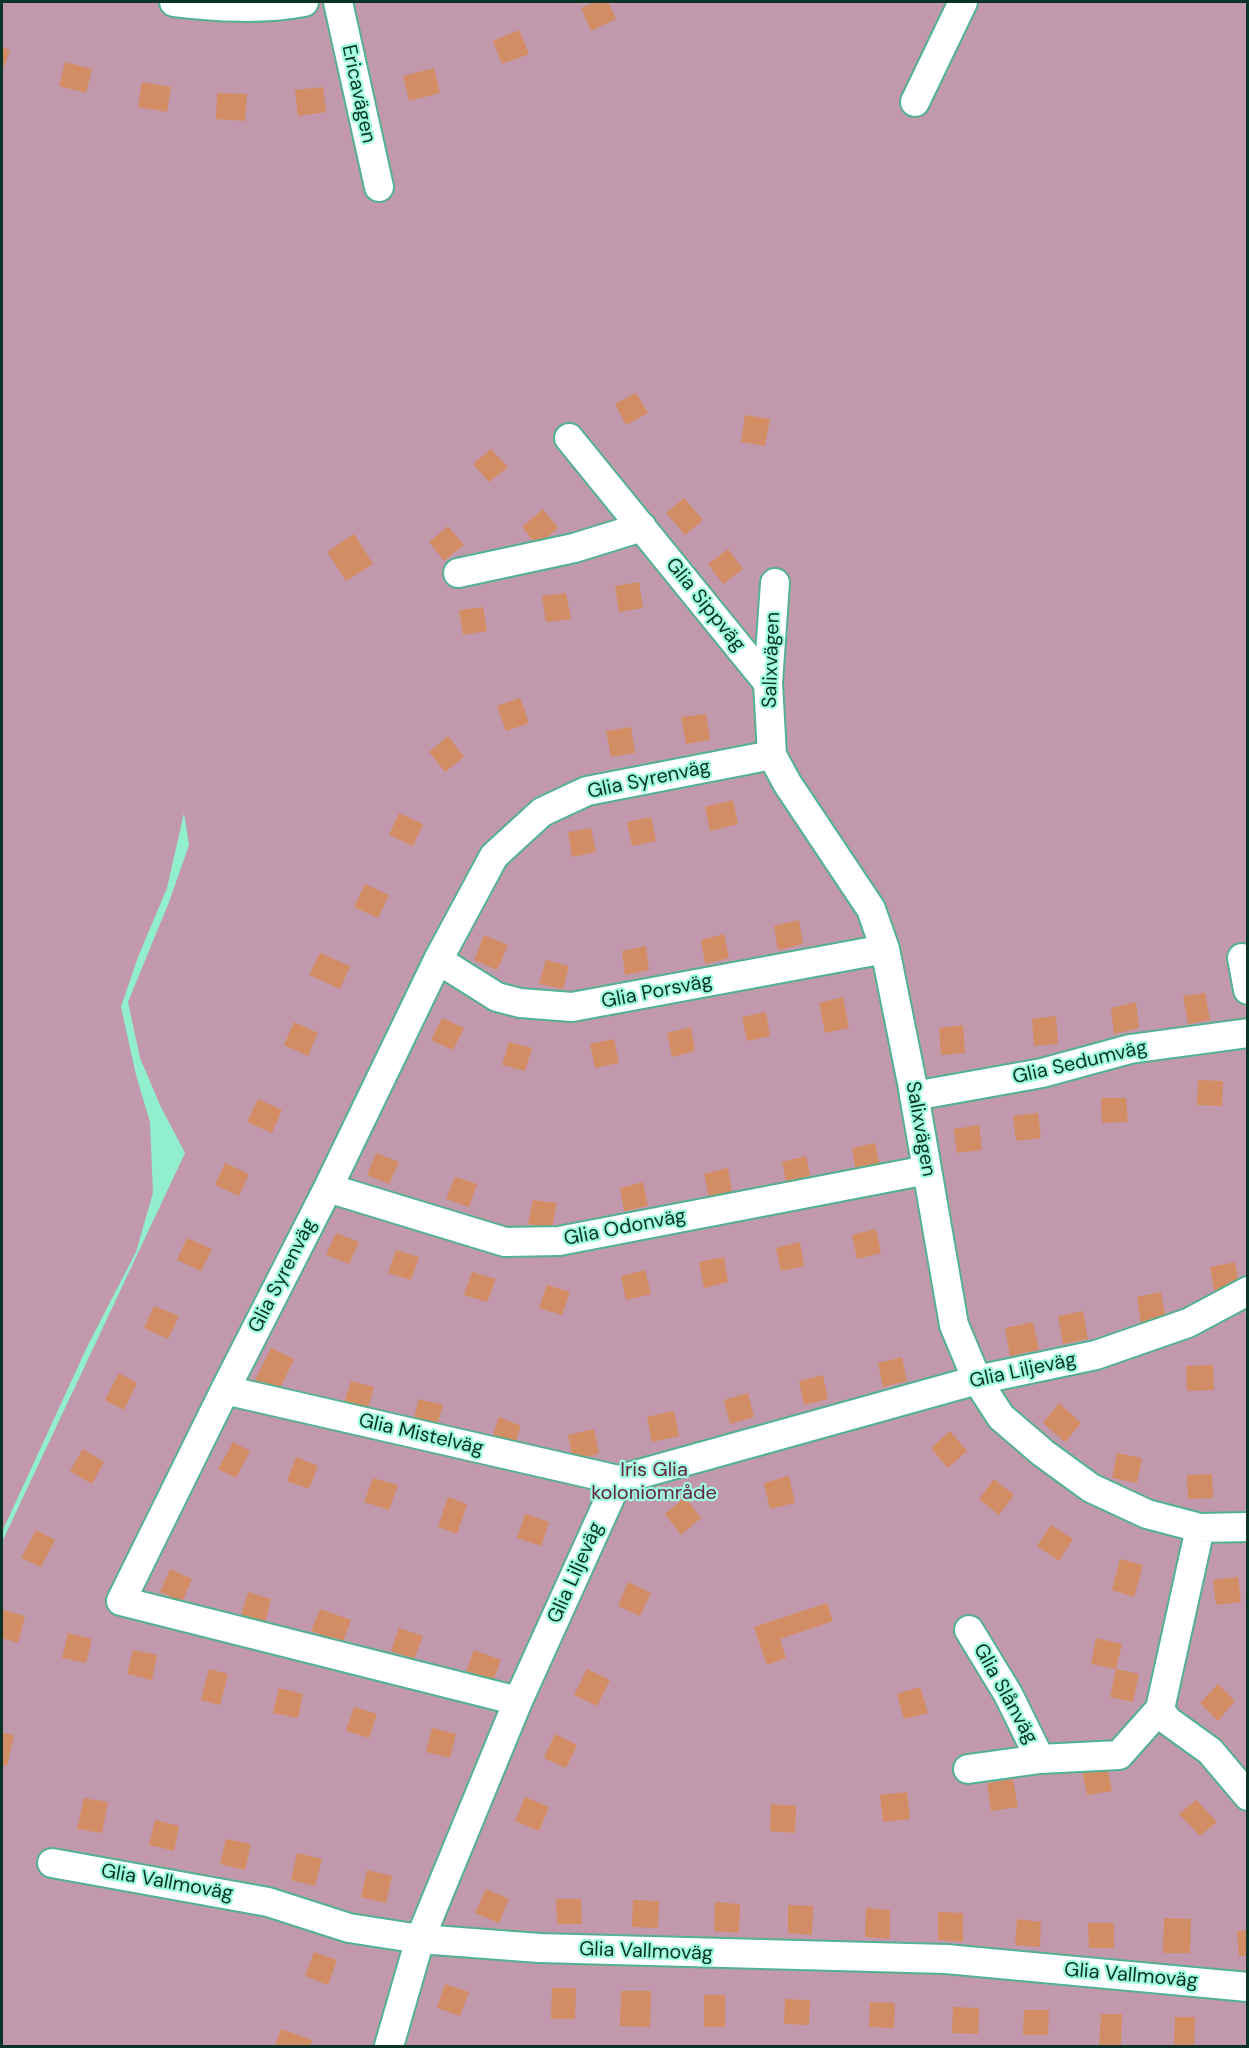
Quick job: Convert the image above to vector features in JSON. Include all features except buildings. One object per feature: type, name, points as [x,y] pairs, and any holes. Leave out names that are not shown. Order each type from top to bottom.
[{"type":"street","points":[[174,2],[224,7],[280,6],[304,2]]},
{"type":"street","name":"Ericavägen","points":[[338,2],[379,188]]},
{"type":"street","points":[[915,102],[963,2]]},
{"type":"street","name":"Glia Sippväg","points":[[569,438],[768,683]]},
{"type":"street","points":[[458,573],[574,548],[642,527]]},
{"type":"street","name":"Salixvägen","points":[[775,583],[768,683],[772,755],[787,783],[871,909],[885,949],[914,1096],[954,1325],[977,1380],[1001,1417],[1042,1453],[1091,1488],[1147,1514],[1200,1528],[1248,1527]]},
{"type":"street","name":"Glia Syrenväg","points":[[518,1701],[121,1601],[328,1188],[438,960],[494,855],[542,812],[587,791],[772,755]]},
{"type":"street","name":"Glia Porsväg","points":[[438,960],[497,998],[520,1003],[572,1007],[885,949]]},
{"type":"street","points":[[1242,958],[1248,990]]},
{"type":"street","name":"Glia Sedumväg","points":[[914,1096],[1042,1073],[1130,1049],[1248,1033]]},
{"type":"street","name":"Glia Odonväg","points":[[328,1188],[505,1242],[559,1241],[927,1170]]},
{"type":"street","name":"Glia Liljeväg","points":[[390,2046],[420,1939],[518,1701],[618,1480],[977,1380],[1096,1355],[1188,1323],[1248,1291]]},
{"type":"street","name":"Glia Mistelväg","points":[[225,1390],[618,1480]]},
{"type":"street","points":[[968,1769],[1040,1759],[1119,1755],[1160,1709],[1200,1528]]},
{"type":"street","name":"Glia Slånväg","points":[[969,1630],[1008,1694],[1040,1759]]},
{"type":"street","points":[[1160,1709],[1167,1720],[1210,1751],[1248,1796]]},
{"type":"street","name":"Glia Vallmoväg","points":[[52,1863],[268,1902],[349,1928],[420,1939],[539,1948],[946,1959],[1248,1987]]},
{"type":"green space","name":"Iris Glia koloniområde","points":[[2,2],[1247,2],[1247,2046],[2,2046],[2,1542],[185,1153],[160,1105],[140,1058],[128,1002],[169,902],[189,845],[184,813],[167,888],[138,957],[121,1007],[136,1075],[150,1122],[153,1193],[136,1252],[88,1345],[2,1532]]}]
